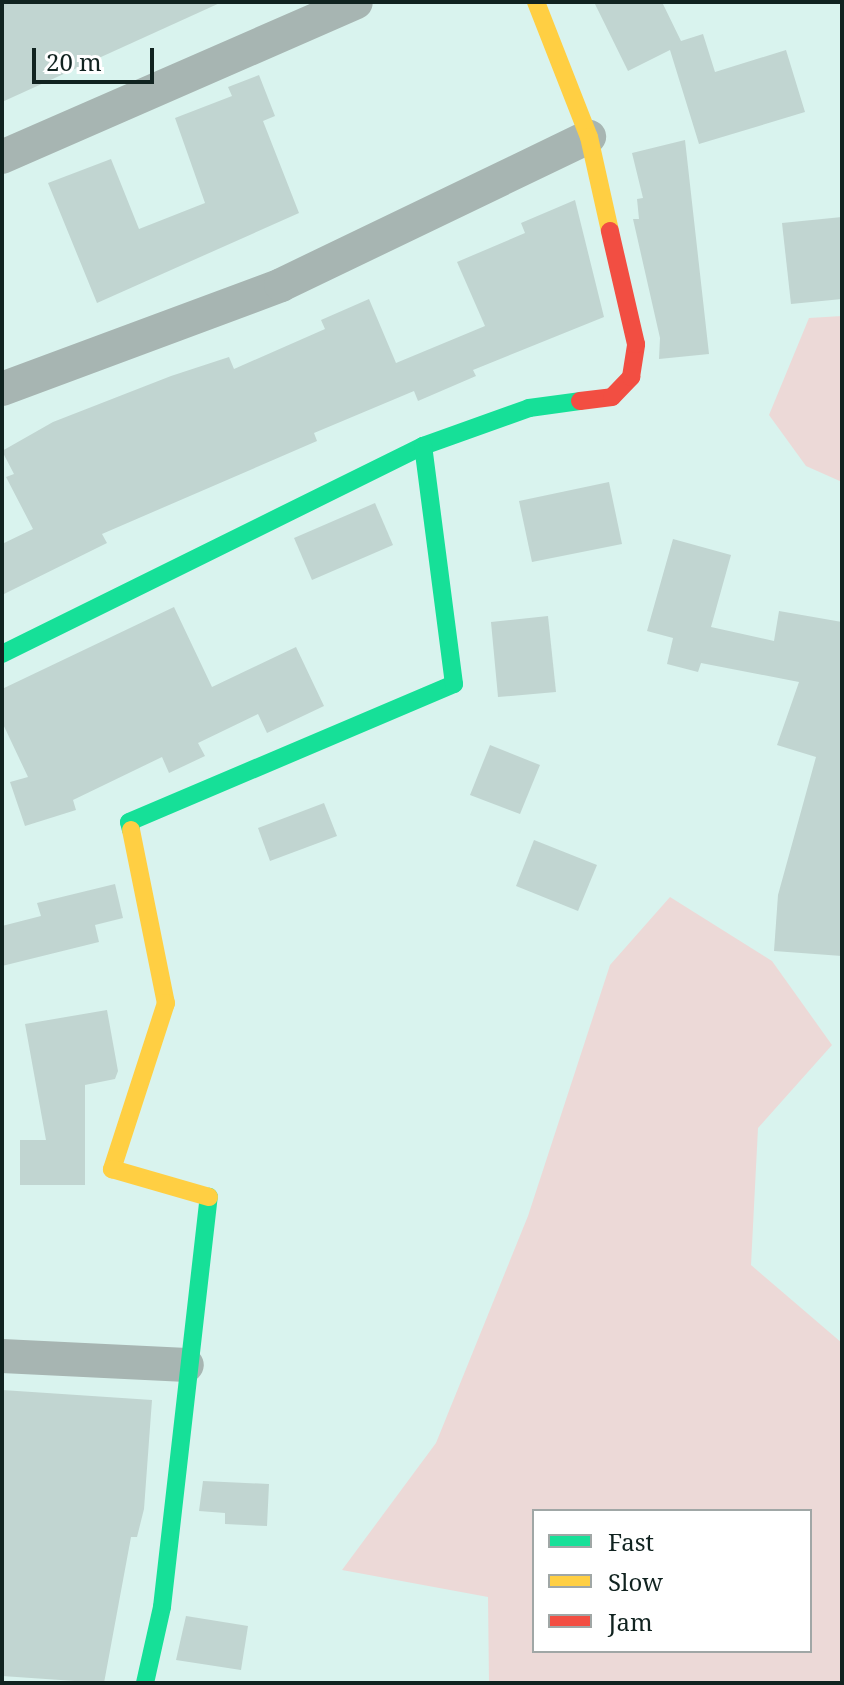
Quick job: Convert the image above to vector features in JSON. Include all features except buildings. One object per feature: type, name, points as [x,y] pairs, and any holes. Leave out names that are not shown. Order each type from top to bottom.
[{"type":"street","points":[[2,157],[356,2]]},
{"type":"street","points":[[2,654],[423,446],[529,408],[612,397],[631,377],[636,344],[589,137],[536,2]]},
{"type":"street","points":[[2,389],[281,285],[589,137]]},
{"type":"street","points":[[145,1683],[162,1607],[187,1365],[212,1198],[112,1169],[166,1003],[129,822],[454,684],[423,446]]},
{"type":"street","points":[[2,1356],[187,1365]]},
{"type":"shaded area","points":[[842,316],[842,482],[806,466],[769,415],[809,318]]},
{"type":"shaded area","points":[[670,897],[772,961],[832,1045],[758,1128],[751,1265],[842,1343],[842,1683],[489,1683],[488,1597],[342,1570],[436,1443],[528,1216],[610,965]]},
{"type":"traffic: fast","points":[[2,654],[423,446],[529,408],[580,401]]},
{"type":"traffic: fast","points":[[131,830],[129,822],[454,684],[423,446]]},
{"type":"traffic: fast","points":[[145,1683],[162,1607],[209,1197]]},
{"type":"traffic: slow","points":[[536,2],[589,137],[610,231]]},
{"type":"traffic: slow","points":[[131,830],[166,1003],[112,1169],[209,1197]]},
{"type":"traffic: jam","points":[[580,401],[612,397],[631,377],[636,344],[610,231]]}]
